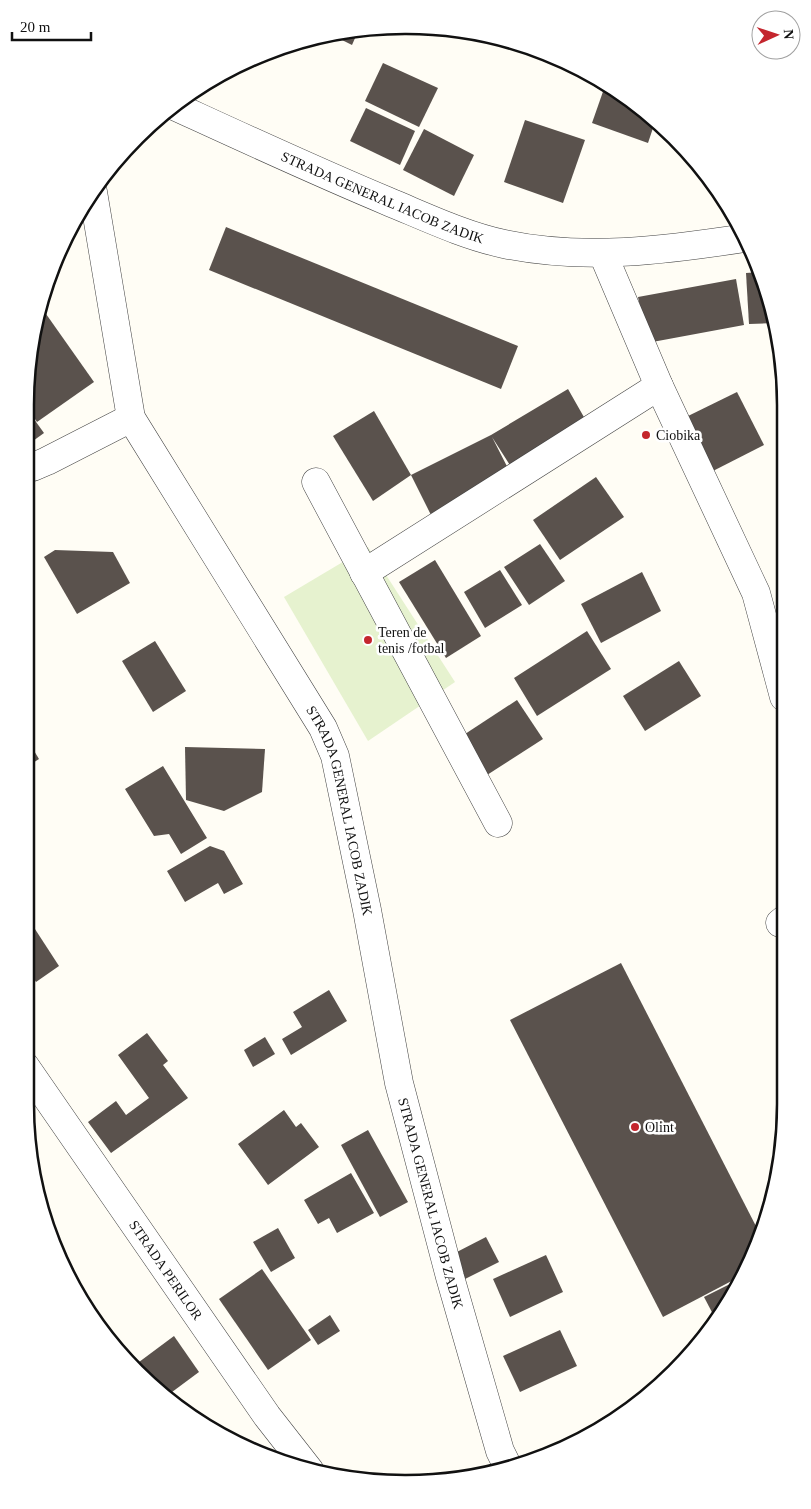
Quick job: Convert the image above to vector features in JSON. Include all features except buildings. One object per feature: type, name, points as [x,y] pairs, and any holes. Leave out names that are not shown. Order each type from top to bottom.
[{"type":"street","name":"STRADA GENERAL IACOB ZADIK","points":[[181,109],[313,170],[468,235],[506,244],[603,254],[687,247],[738,239]]},
{"type":"street","name":"STRADA GENERAL IACOB ZADIK","points":[[95,201],[131,418],[323,728],[335,756],[367,910],[399,1083],[450,1277],[500,1451],[505,1462]]},
{"type":"street","points":[[603,254],[659,386],[756,593],[777,671]]},
{"type":"street","points":[[364,573],[659,386]]},
{"type":"street","points":[[34,466],[47,461],[131,418]]},
{"type":"street","points":[[316,482],[498,823]]},
{"type":"street","name":"STRADA PERILOR","points":[[34,1079],[267,1416],[302,1461]]},
{"type":"green space","name":"Teren de tenis /fotbal","points":[[368,547],[455,682],[368,741],[284,597]]},
{"type":"place","name":"Ciobika","points":[[646,435]]},
{"type":"place","name":"Teren de tenis /fotbal","points":[[368,640]]},
{"type":"place","name":"Olint","points":[[635,1127]]}]
